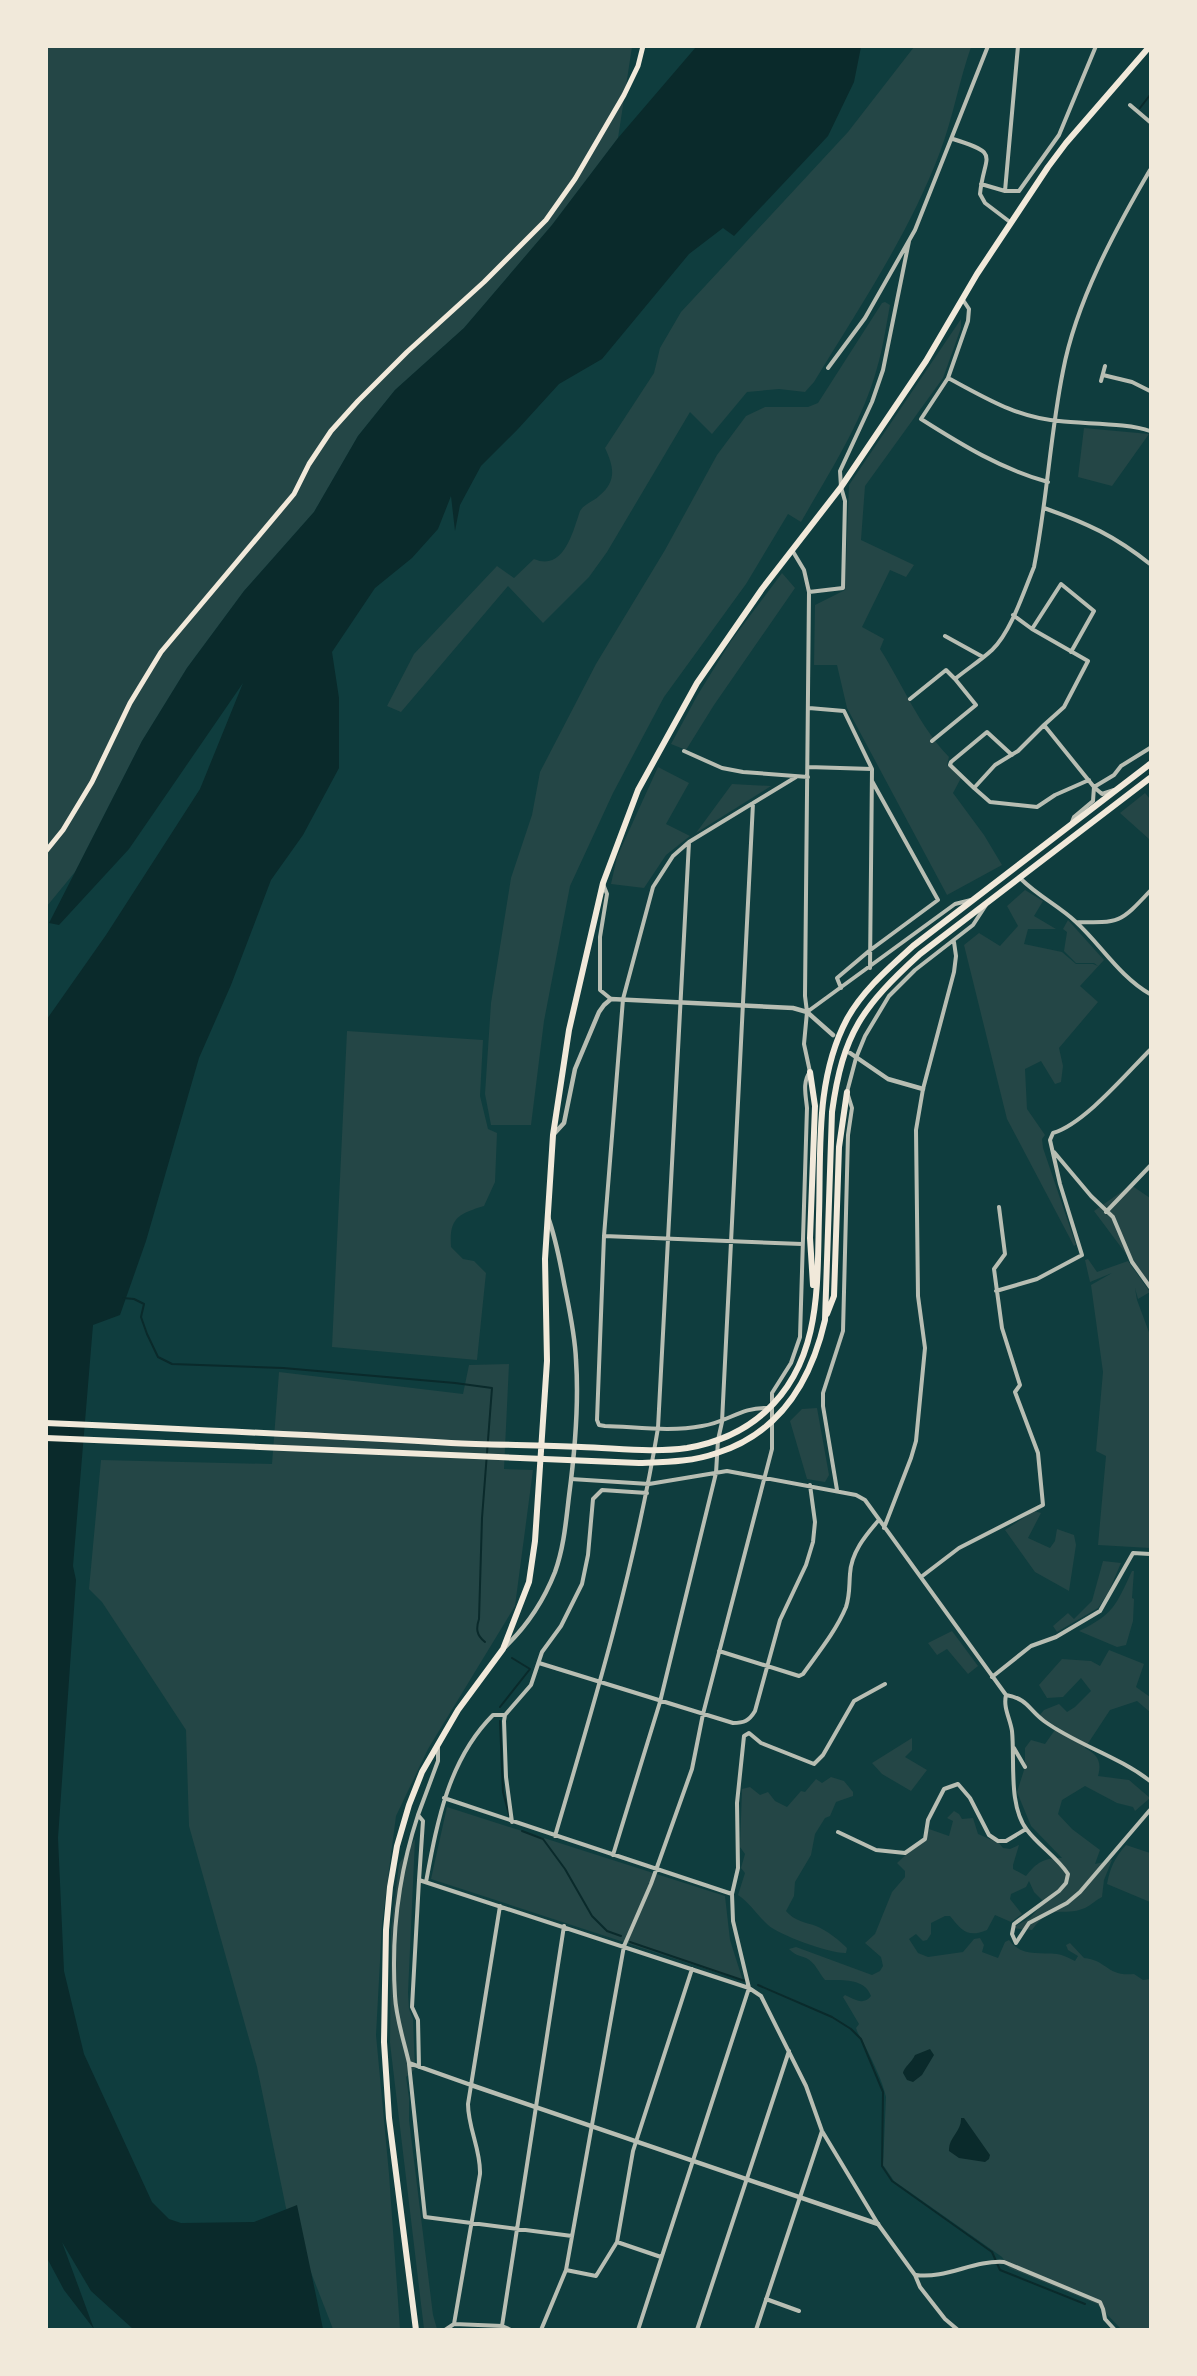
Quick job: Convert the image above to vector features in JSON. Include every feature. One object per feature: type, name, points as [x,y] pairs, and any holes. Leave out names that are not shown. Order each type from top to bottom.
[{"type":"main road","points":[[46,851],[63,830],[92,782],[130,702],[161,652],[294,494],[309,464],[331,431],[407,352],[484,282],[546,220],[575,179],[624,95],[638,66],[643,46]]},
{"type":"main road","points":[[416,2330],[389,2118],[384,2042],[386,1930],[390,1887],[406,1816],[422,1772],[438,1742],[503,1648],[529,1582],[535,1541],[547,1360],[545,1259],[552,1135],[571,1021],[603,883],[638,790],[697,683],[762,589],[841,487],[926,361],[1010,222],[1066,143],[1150,46]]},
{"type":"main road","points":[[46,1423],[521,1446],[668,1449],[712,1443],[735,1434],[751,1424],[780,1396],[802,1362],[810,1337],[815,1312],[822,1108],[828,1071],[847,1019],[878,978],[914,946],[1150,764]]},
{"type":"main road","points":[[825,1320],[832,1112],[836,1079],[844,1050],[870,1004],[886,985],[920,954],[1021,879],[1150,778]]},
{"type":"main road","points":[[810,1072],[815,1106],[810,1238],[815,1312]]},
{"type":"main road","points":[[46,1438],[639,1463],[691,1459],[717,1454],[758,1432],[785,1408],[800,1388],[812,1366],[834,1296],[839,1147],[847,1092]]},
{"type":"street","points":[[828,368],[865,318],[909,241],[953,139],[988,46]]},
{"type":"street","points":[[1005,191],[1018,46]]},
{"type":"street","points":[[981,184],[1005,191],[1019,191],[1059,135],[1096,46]]},
{"type":"street","points":[[1130,105],[1150,122]]},
{"type":"street","points":[[953,139],[977,146],[985,153],[988,164],[980,194],[985,203],[1010,222]]},
{"type":"street","points":[[955,679],[999,642],[1034,567],[1062,372],[1076,324],[1114,232],[1150,170]]},
{"type":"street","points":[[809,592],[843,588],[845,501],[840,471],[872,402],[883,370],[909,241]]},
{"type":"street","points":[[963,300],[969,309],[968,321],[948,378],[921,419],[995,463],[1025,476],[1048,482]]},
{"type":"street","points":[[1101,381],[1105,366]]},
{"type":"street","points":[[1103,375],[1132,382],[1150,391]]},
{"type":"street","points":[[948,378],[1010,411],[1056,421],[1150,430]]},
{"type":"street","points":[[1044,508],[1099,529],[1124,543],[1150,564]]},
{"type":"street","points":[[541,2330],[566,2270],[624,1946],[656,1870],[692,1769],[703,1714],[772,1449],[772,1393],[791,1363],[800,1337],[807,1108],[805,1085],[810,1072],[804,1044],[807,1012],[805,996],[809,592],[804,570],[792,550]]},
{"type":"street","points":[[1032,629],[1061,584],[1094,611],[1071,652]]},
{"type":"street","points":[[974,788],[995,765],[1012,755],[1064,706],[1088,661],[1032,629],[1013,615]]},
{"type":"street","points":[[945,636],[983,657]]},
{"type":"street","points":[[909,699],[946,669],[976,705],[932,741]]},
{"type":"street","points":[[809,708],[844,711],[872,769],[870,968]]},
{"type":"street","points":[[1044,725],[1102,794],[1117,789]]},
{"type":"street","points":[[1012,755],[987,732],[950,765],[990,802],[1037,807],[1055,795],[1089,780]]},
{"type":"street","points":[[1070,825],[1074,817],[1093,801],[1095,787],[1114,775],[1121,766],[1150,748]]},
{"type":"street","points":[[684,751],[722,768],[808,777]]},
{"type":"street","points":[[808,767],[872,769]]},
{"type":"street","points":[[771,1408],[747,1409],[722,1422],[682,1428],[605,1426],[599,1425],[597,1420],[604,1236],[623,999],[653,887],[673,856],[689,842],[795,777]]},
{"type":"street","points":[[842,988],[837,978],[869,951],[938,900],[872,780]]},
{"type":"street","points":[[613,1855],[660,1702],[716,1473],[718,1440],[722,1422],[753,803]]},
{"type":"street","points":[[555,1836],[600,1682],[647,1493],[658,1428],[689,842]]},
{"type":"street","points":[[1021,879],[1034,892],[1075,922],[1108,958],[1150,994]]},
{"type":"street","points":[[603,883],[607,894],[600,937],[600,990],[611,999]]},
{"type":"street","points":[[1075,922],[1112,923],[1126,917],[1150,891]]},
{"type":"street","points":[[807,1012],[955,904],[975,898]]},
{"type":"street","points":[[837,1490],[823,1406],[823,1393],[843,1331],[848,1134],[852,1108],[847,1092],[856,1058],[865,1036],[889,996],[915,970],[973,925],[987,904]]},
{"type":"street","points":[[884,1528],[916,1442],[925,1348],[918,1296],[916,1130],[923,1089],[954,972],[956,956],[954,942]]},
{"type":"street","points":[[552,1135],[564,1123],[575,1069],[599,1012],[603,1005],[611,999],[793,1008],[807,1012],[833,1035]]},
{"type":"street","points":[[996,1291],[1037,1279],[1082,1255],[1060,1184],[1050,1140],[1053,1133],[1060,1131],[1084,1113],[1150,1050]]},
{"type":"street","points":[[850,1053],[888,1080],[923,1089]]},
{"type":"street","points":[[1053,1151],[1106,1212],[1113,1217],[1132,1262],[1150,1287]]},
{"type":"street","points":[[1106,1212],[1150,1166]]},
{"type":"street","points":[[921,1577],[959,1548],[1043,1505],[1038,1453],[1016,1392],[1020,1385],[1002,1328],[996,1291],[994,1269],[1005,1254],[999,1207]]},
{"type":"street","points":[[503,1648],[516,1637],[536,1610],[555,1571],[563,1545],[571,1479],[577,1399],[576,1359],[571,1318],[555,1236],[547,1215]]},
{"type":"street","points":[[604,1236],[802,1244]]},
{"type":"street","points":[[571,1479],[649,1484],[727,1471],[856,1495],[865,1500],[1006,1695],[1019,1697],[1053,1727],[1116,1758],[1150,1781]]},
{"type":"street","points":[[539,1663],[660,1702],[733,1723],[743,1723],[755,1711],[780,1620],[806,1565],[813,1542],[815,1522],[810,1485]]},
{"type":"street","points":[[512,1822],[506,1777],[504,1721],[506,1714],[531,1684],[542,1652],[561,1626],[582,1584],[588,1556],[593,1499],[602,1490],[647,1493]]},
{"type":"street","points":[[719,1652],[799,1676],[802,1674],[827,1640],[845,1608],[851,1591],[850,1572],[855,1554],[861,1540],[878,1521]]},
{"type":"street","points":[[992,1677],[1031,1646],[1056,1637],[1100,1611],[1133,1552],[1150,1554]]},
{"type":"street","points":[[638,2330],[749,1988],[733,1921],[732,1894],[738,1868],[737,1803],[744,1736],[746,1733],[753,1735],[761,1743],[814,1764],[823,1755],[854,1701],[885,1684]]},
{"type":"street","points":[[1006,1695],[1004,1703],[1011,1723],[1015,1792],[1021,1818],[1026,1829],[1068,1874],[1066,1883],[1059,1891],[1014,1924],[1012,1934],[1016,1943],[1029,1923],[1067,1903],[1080,1892],[1150,1810]]},
{"type":"street","points":[[426,1882],[444,1798],[460,1762],[493,1715],[506,1714]]},
{"type":"street","points":[[438,1742],[438,1761],[418,1815],[401,1878],[394,1933],[395,1998],[409,2063],[425,2217],[572,2236]]},
{"type":"street","points":[[1013,1747],[1025,1767]]},
{"type":"street","points":[[838,1832],[876,1850],[905,1853],[925,1839],[928,1820],[945,1789],[958,1784],[970,1798],[989,1835],[1006,1841],[1026,1829]]},
{"type":"street","points":[[444,1798],[732,1894]]},
{"type":"street","points":[[418,1815],[423,1821],[412,2007],[418,2020],[419,2067]]},
{"type":"street","points":[[419,1880],[749,1988],[761,1996],[806,2086],[822,2131],[878,2224],[915,2275],[920,2287],[945,2319],[958,2330]]},
{"type":"street","points":[[454,2324],[481,2162],[468,2116],[471,2085],[500,1906]]},
{"type":"street","points":[[502,2326],[564,1926]]},
{"type":"street","points":[[566,2270],[596,2276],[617,2242],[636,2142],[692,1969]]},
{"type":"street","points":[[697,2330],[789,2051]]},
{"type":"street","points":[[409,2063],[878,2224]]},
{"type":"street","points":[[756,2330],[822,2131]]},
{"type":"street","points":[[617,2242],[662,2257]]},
{"type":"street","points":[[915,2275],[929,2277],[976,2267],[991,2261],[1004,2262],[1100,2302],[1105,2319],[1115,2330]]},
{"type":"street","points":[[765,2299],[800,2311]]},
{"type":"street","points":[[445,2330],[454,2324],[502,2326],[511,2330]]},
{"type":"shaded area","points":[[47,47],[632,47],[618,138],[552,225],[464,328],[395,390],[358,436],[314,512],[244,591],[187,668],[142,741],[75,872],[47,906]]},
{"type":"shaded area","points":[[696,47],[861,47],[854,82],[828,136],[734,236],[723,228],[689,254],[602,359],[559,384],[481,466],[460,505],[455,531],[451,496],[438,529],[412,558],[375,588],[332,652],[339,698],[339,768],[303,835],[271,880],[231,985],[199,1058],[146,1241],[120,1315],[93,1325],[73,1566],[76,1580],[58,1838],[64,1971],[84,2054],[152,2202],[169,2219],[181,2223],[254,2222],[297,2205],[323,2329],[133,2329],[91,2291],[62,2242],[94,2329],[64,2290],[47,2258],[47,1019],[106,935],[200,789],[243,683],[129,849],[59,925],[49,923],[142,741],[187,668],[244,591],[314,512],[358,436],[395,390],[464,328],[552,225],[618,138]]},
{"type":"shaded area","points":[[914,47],[971,47],[945,139],[914,212],[882,270],[814,382],[805,392],[779,389],[747,392],[712,434],[690,412],[607,552],[589,577],[543,623],[508,586],[401,712],[387,706],[414,654],[497,566],[514,578],[534,559],[553,560],[560,555],[566,547],[580,511],[609,485],[612,468],[605,448],[654,373],[660,348],[681,312],[848,132]]},
{"type":"shaded area","points":[[882,303],[890,305],[877,368],[863,408],[844,447],[801,522],[788,514],[746,584],[664,697],[613,793],[570,886],[544,1021],[531,1125],[491,1125],[485,1094],[491,1003],[511,878],[532,815],[540,772],[596,664],[665,550],[717,455],[746,416],[765,407],[808,407],[818,403]]},
{"type":"shaded area","points":[[961,319],[961,328],[943,378],[865,486],[861,540],[914,565],[906,577],[890,570],[862,627],[884,639],[880,649],[920,719],[949,757],[947,765],[961,778],[953,793],[984,835],[1002,865],[947,895],[847,708],[837,665],[814,665],[815,605],[845,590],[849,485]]},
{"type":"shaded area","points":[[1084,428],[1149,434],[1112,486],[1078,477]]},
{"type":"shaded area","points":[[782,573],[795,588],[714,705],[686,750],[671,744],[731,641]]},
{"type":"shaded area","points":[[658,767],[689,783],[666,824],[690,836],[666,855],[644,888],[611,884],[617,857]]},
{"type":"shaded area","points":[[732,784],[771,786],[696,833]]},
{"type":"shaded area","points":[[1145,793],[1150,799],[1149,839],[1120,813]]},
{"type":"shaded area","points":[[1025,890],[1043,901],[1034,916],[1056,929],[1028,929],[1024,944],[1062,952],[1076,964],[1098,966],[1094,963],[1076,963],[1064,951],[1067,932],[1063,929],[1068,920],[1104,960],[1080,986],[1098,1002],[1059,1048],[1063,1066],[1061,1082],[1055,1084],[1041,1061],[1025,1069],[1027,1109],[1045,1135],[1042,1139],[1043,1148],[1076,1245],[1074,1246],[1007,1119],[964,945],[979,933],[1000,946],[1018,926],[1007,906]]},
{"type":"shaded area","points":[[347,1031],[483,1040],[480,1096],[488,1129],[497,1133],[495,1182],[484,1206],[457,1219],[451,1237],[451,1247],[463,1259],[474,1261],[486,1273],[477,1360],[332,1347]]},
{"type":"shaded area","points":[[1131,1185],[1150,1198],[1150,1286],[1094,1211]]},
{"type":"shaded area","points":[[1088,1259],[1097,1272],[1128,1261],[1150,1292],[1138,1299],[1135,1288],[1137,1300],[1150,1335],[1150,1548],[1098,1545],[1106,1456],[1096,1451],[1103,1372],[1091,1285],[1112,1273],[1090,1282],[1085,1260]]},
{"type":"shaded area","points":[[509,1364],[504,1469],[533,1470],[515,1606],[428,1749],[396,1816],[382,1924],[376,2035],[400,2329],[333,2329],[286,2208],[257,2067],[189,1826],[186,1730],[102,1602],[89,1589],[101,1460],[272,1464],[279,1372],[463,1394],[469,1365]]},
{"type":"shaded area","points":[[817,1408],[829,1475],[825,1482],[807,1479],[790,1421],[802,1409]]},
{"type":"shaded area","points":[[1034,1511],[1041,1513],[1028,1538],[1050,1548],[1055,1541],[1057,1529],[1074,1535],[1076,1545],[1069,1591],[1035,1572],[1005,1530]]},
{"type":"shaded area","points":[[1103,1561],[1121,1563],[1108,1593],[1098,1608],[1057,1632],[1053,1626],[1068,1613],[1074,1619],[1092,1601]]},
{"type":"shaded area","points":[[1134,1571],[1133,1621],[1126,1645],[1117,1647],[1079,1631],[1107,1614],[1122,1592]]},
{"type":"shaded area","points":[[952,1631],[978,1666],[968,1674],[947,1649],[937,1655],[928,1643]]},
{"type":"shaded area","points":[[1109,1650],[1144,1664],[1136,1687],[1150,1697],[1150,1712],[1137,1701],[1110,1710],[1085,1748],[1098,1759],[1098,1776],[1129,1780],[1150,1798],[1135,1811],[1133,1807],[1117,1803],[1085,1786],[1062,1800],[1058,1814],[1072,1829],[1100,1850],[1095,1864],[1112,1860],[1104,1880],[1102,1897],[1077,1911],[1052,1913],[1039,1921],[1032,1930],[1012,1928],[1030,1918],[1044,1902],[1034,1892],[1029,1881],[1026,1887],[1011,1894],[1010,1899],[1022,1914],[1011,1922],[995,1915],[987,1930],[970,1933],[958,1926],[950,1916],[945,1916],[931,1923],[931,1934],[927,1940],[923,1941],[916,1934],[909,1939],[918,1953],[928,1957],[963,1952],[974,1939],[980,1938],[984,1945],[982,1952],[998,1958],[1005,1942],[1009,1940],[1025,1951],[1057,1954],[1075,1961],[1078,1956],[1068,1950],[1066,1945],[1070,1943],[1084,1958],[1092,1959],[1112,1971],[1134,1974],[1143,1980],[1150,1979],[1150,2329],[1121,2329],[1097,2304],[1009,2268],[1002,2257],[894,2181],[883,2165],[886,2097],[880,2078],[856,2028],[859,2024],[843,1997],[845,1995],[855,2000],[865,2001],[871,1996],[864,1986],[858,1983],[845,1980],[825,1980],[812,1962],[789,1949],[796,1947],[872,1975],[880,1971],[883,1966],[881,1957],[865,1943],[875,1934],[892,1892],[905,1877],[905,1871],[897,1863],[925,1837],[929,1829],[949,1836],[953,1821],[947,1818],[954,1811],[962,1819],[973,1818],[978,1834],[999,1843],[1003,1848],[1010,1849],[1019,1845],[1013,1869],[1026,1876],[1041,1862],[1062,1858],[1031,1826],[1017,1792],[1025,1767],[1025,1748],[1031,1740],[1045,1744],[1057,1727],[1039,1716],[1044,1710],[1059,1704],[1067,1712],[1091,1691],[1081,1678],[1063,1697],[1047,1698],[1039,1685],[1062,1659],[1091,1661],[1100,1666]]},
{"type":"shaded area","points":[[912,1738],[912,1750],[905,1757],[927,1770],[911,1791],[882,1774],[872,1763]]},
{"type":"shaded area","points":[[831,1777],[844,1781],[853,1792],[853,1796],[836,1802],[830,1816],[825,1818],[815,1834],[811,1855],[795,1882],[794,1896],[786,1911],[796,1919],[824,1930],[847,1948],[846,1953],[794,1939],[774,1929],[738,1895],[745,1873],[741,1868],[745,1854],[740,1847],[742,1789],[750,1787],[760,1795],[768,1792],[775,1801],[787,1807],[816,1779],[822,1783]]},
{"type":"shaded area","points":[[447,1807],[725,1896],[730,1940],[743,1981],[431,1879]]},
{"type":"shaded area","points":[[415,1839],[408,1993],[409,2009],[413,2019],[415,2069],[406,2077],[409,2120],[433,2315],[437,2329],[424,2329],[390,2043],[391,1931],[399,1864]]},
{"type":"shaded area","points":[[1126,1845],[1150,1853],[1150,1902],[1107,1884],[1114,1863]]},
{"type":"shaded area","points":[[930,2049],[934,2055],[922,2075],[913,2082],[907,2080],[903,2073],[906,2067],[915,2055]]},
{"type":"shaded area","points":[[961,2118],[964,2118],[990,2155],[985,2162],[959,2158],[949,2151]]},
{"type":"waterway","points":[[1140,108],[1150,95]]},
{"type":"waterway","points":[[123,1298],[134,1299],[144,1304],[141,1317],[147,1334],[158,1357],[172,1364],[283,1368],[492,1388],[482,1518],[477,1628],[478,1634],[485,1642]]},
{"type":"waterway","points":[[500,1707],[530,1669],[512,1658]]},
{"type":"waterway","points":[[500,1721],[503,1792],[510,1818]]},
{"type":"waterway","points":[[522,1831],[543,1839],[565,1869],[592,1916],[607,1931],[621,1936]]},
{"type":"waterway","points":[[630,1942],[745,1981]]},
{"type":"waterway","points":[[758,1985],[832,2017],[851,2029],[861,2039],[883,2092],[882,2166],[892,2181],[992,2252],[1000,2270],[1085,2304]]}]
